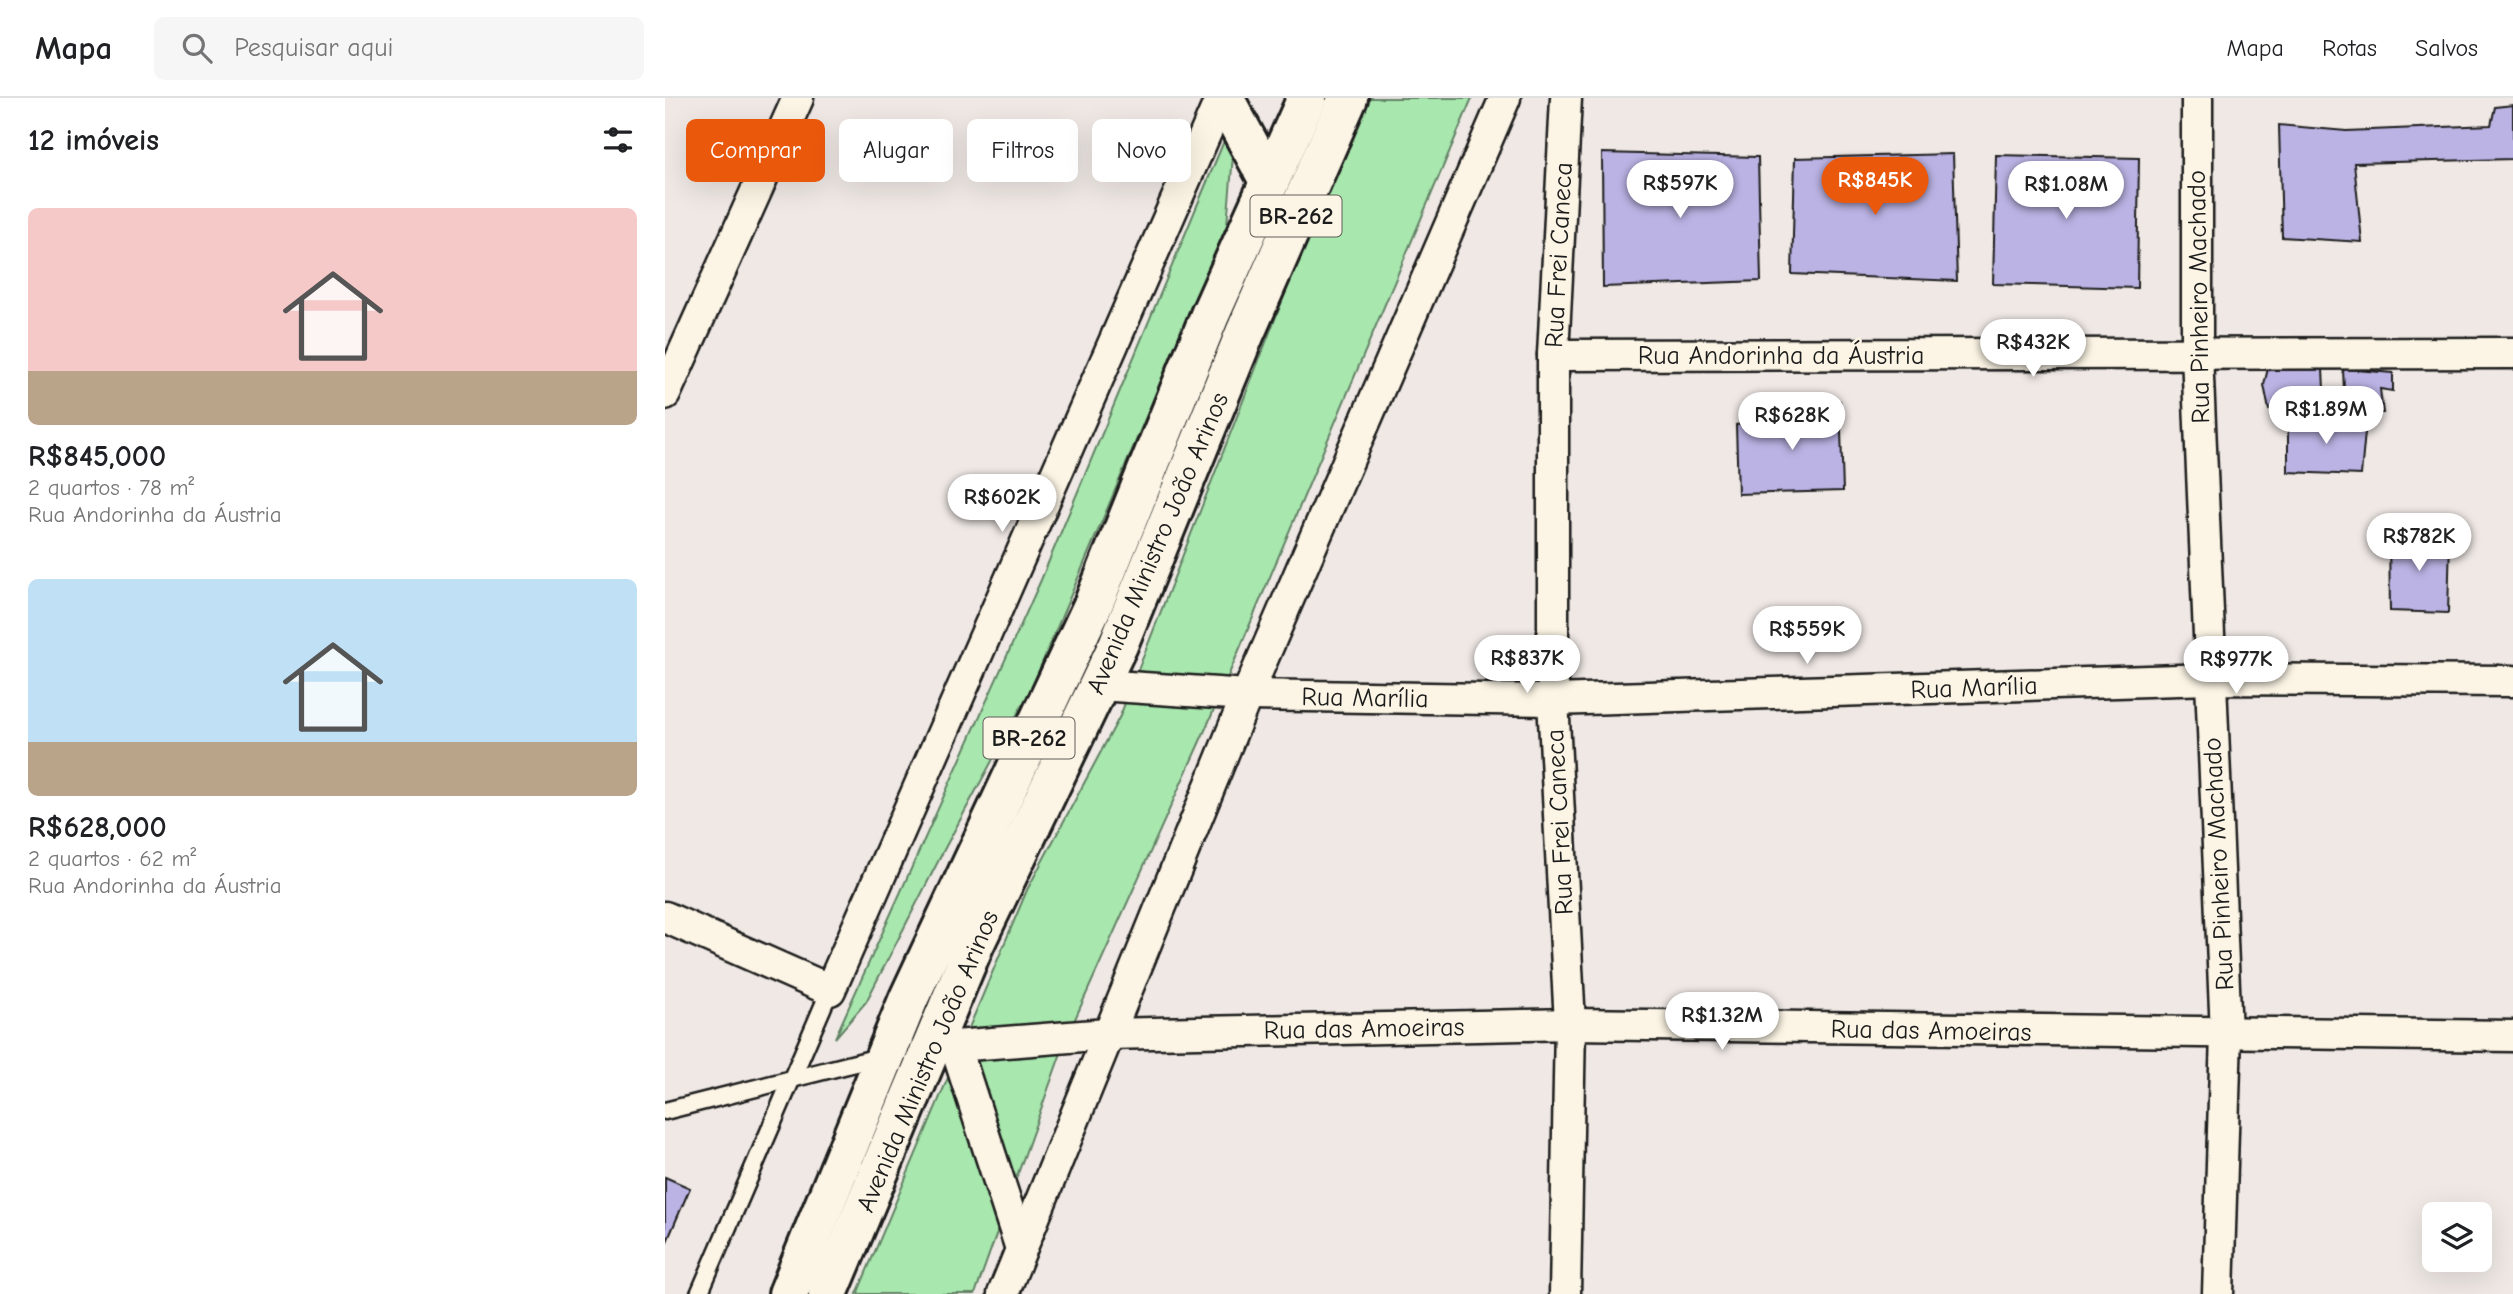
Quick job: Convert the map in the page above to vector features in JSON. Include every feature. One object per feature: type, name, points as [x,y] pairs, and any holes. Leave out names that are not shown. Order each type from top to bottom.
[{"type":"main road","points":[[1222,98],[1269,181]]},
{"type":"main road","name":"Avenida Ministro João Arinos","points":[[788,1294],[914,987],[1093,605],[1210,315],[1307,98]]},
{"type":"main road","name":"Avenida Ministro João Arinos","points":[[828,1294],[942,1047],[975,943],[1118,645],[1245,333],[1348,98]]},
{"type":"street","points":[[665,394],[798,98]]},
{"type":"street","points":[[665,917],[830,990],[1222,98]]},
{"type":"street","points":[[1003,1294],[1247,695],[1505,98]]},
{"type":"street","name":"Rua Frei Caneca","points":[[1565,1294],[1570,1024],[1553,700],[1553,355],[1566,98]]},
{"type":"street","name":"Rua Pinheiro Machado","points":[[2197,98],[2197,354],[2226,1034],[2218,1294]]},
{"type":"street","name":"Rua Andorinha da Áustria","points":[[1553,355],[2513,353]]},
{"type":"street","name":"Rua Marília","points":[[1098,685],[1247,695],[1553,700],[2210,679],[2513,681]]},
{"type":"street","name":"Rua das Amoeiras","points":[[942,1047],[1107,1034],[1570,1024],[2513,1036]]},
{"type":"street","points":[[942,1047],[1021,1249]]},
{"type":"lane","points":[[699,1294],[830,990]]},
{"type":"lane","points":[[665,1111],[790,1082],[887,1055]]},
{"type":"green space","points":[[1367,98],[1472,98],[1210,719],[1066,1039],[975,1294],[857,1294],[1027,890],[1120,716],[1302,250]]},
{"type":"green space","points":[[1230,140],[1234,144],[1227,225],[1032,687],[866,1002],[835,1038],[1041,580],[1224,141]]},
{"type":"building","points":[[2513,105],[2513,159],[2354,163],[2362,242],[2282,237],[2279,125],[2346,131],[2491,125],[2495,107]]},
{"type":"building","points":[[1602,153],[1758,157],[1761,281],[1603,287]]},
{"type":"building","points":[[1953,154],[1957,281],[1792,274],[1795,158]]},
{"type":"building","points":[[1996,155],[2139,158],[2137,288],[1993,284]]},
{"type":"building","points":[[2269,364],[2323,369],[2324,389],[2310,390],[2305,413],[2269,410],[2264,385]]},
{"type":"building","points":[[2343,369],[2393,373],[2393,391],[2380,389],[2383,413],[2345,412]]},
{"type":"building","points":[[1792,401],[1840,401],[1843,491],[1738,494],[1736,425],[1790,419]]},
{"type":"building","points":[[2288,416],[2366,421],[2361,475],[2288,472]]},
{"type":"building","points":[[2389,532],[2450,539],[2448,613],[2390,611]]},
{"type":"building","points":[[665,1177],[690,1188],[665,1246]]}]
